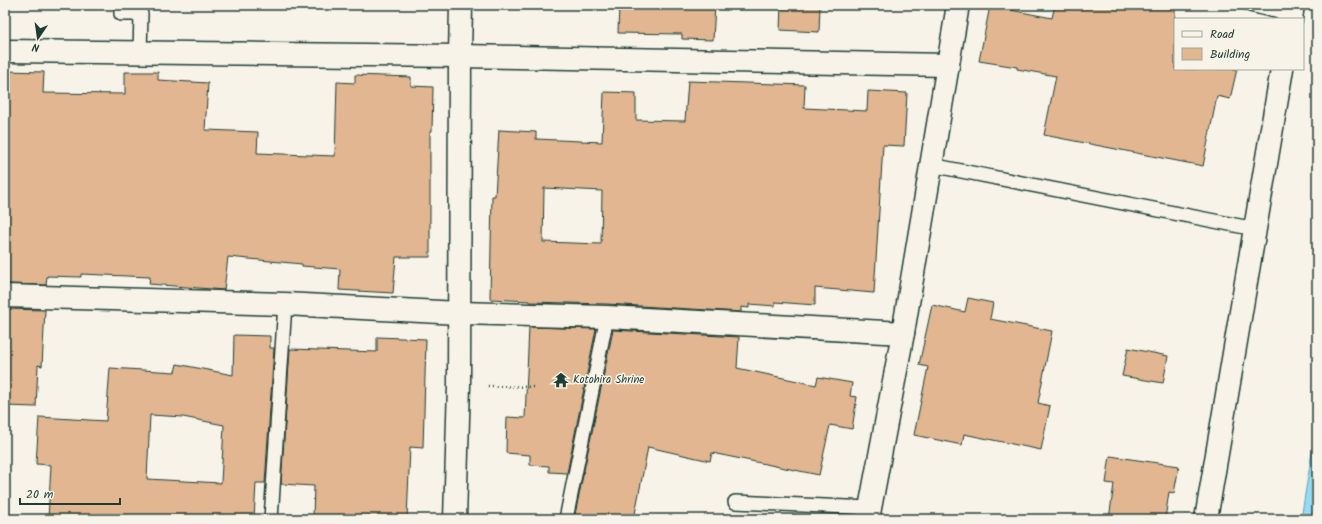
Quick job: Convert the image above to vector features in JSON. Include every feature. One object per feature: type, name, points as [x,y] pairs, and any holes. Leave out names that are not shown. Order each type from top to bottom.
[{"type":"street","points":[[455,519],[459,385],[460,56],[462,5]]},
{"type":"street","points":[[869,513],[903,333],[958,5]]},
{"type":"street","points":[[5,51],[460,56],[948,65]]},
{"type":"street","points":[[1206,519],[1282,70]]},
{"type":"street","points":[[5,296],[285,304],[459,313],[607,317],[903,333]]},
{"type":"lane","points":[[121,5],[121,14],[141,14],[140,52]]},
{"type":"lane","points":[[1250,5],[1292,13]]},
{"type":"lane","points":[[931,165],[1255,229]]},
{"type":"lane","points":[[271,519],[285,304]]},
{"type":"lane","points":[[566,519],[607,317]]},
{"type":"lane","points":[[735,502],[869,513]]},
{"type":"path","points":[[459,385],[536,387]]},
{"type":"water","points":[[1317,422],[1317,519],[1301,519]]},
{"type":"building","points":[[619,5],[715,5],[713,40],[682,39],[682,34],[618,33]]},
{"type":"building","points":[[781,5],[820,5],[819,32],[780,30]]},
{"type":"building","points":[[1055,5],[1175,5],[1174,70],[1237,70],[1230,99],[1217,96],[1203,166],[1044,135],[1056,76],[1017,69],[1017,67],[979,61],[990,6],[1052,18]]},
{"type":"building","points":[[5,71],[44,72],[43,93],[125,94],[125,72],[158,72],[158,80],[208,83],[205,130],[258,132],[257,153],[335,156],[337,82],[355,83],[355,75],[411,77],[411,86],[433,87],[432,131],[430,131],[430,257],[396,257],[393,293],[339,290],[340,269],[228,257],[224,290],[149,284],[150,277],[81,274],[81,277],[47,276],[46,285],[5,284]]},
{"type":"building","points":[[688,81],[805,85],[804,108],[867,111],[868,91],[907,93],[904,146],[883,145],[874,293],[815,288],[815,305],[775,302],[775,306],[749,304],[749,308],[741,307],[741,312],[490,299],[492,196],[495,196],[499,130],[536,132],[536,139],[602,142],[604,92],[636,93],[636,120],[685,121]],"holes":[[[544,188],[602,191],[601,244],[543,242]]]},
{"type":"building","points":[[968,298],[993,303],[990,319],[1052,331],[1038,403],[1050,406],[1041,450],[964,434],[962,445],[914,435],[928,367],[919,365],[932,305],[965,312]]},
{"type":"building","points":[[5,309],[45,310],[42,366],[38,365],[36,407],[5,406]]},
{"type":"building","points":[[529,327],[596,329],[567,473],[549,472],[549,466],[530,465],[530,455],[506,453],[507,417],[525,418]]},
{"type":"building","points":[[613,330],[739,337],[737,368],[816,385],[818,377],[852,383],[850,396],[857,397],[852,429],[830,425],[819,475],[712,453],[710,461],[648,447],[634,519],[574,519]]},
{"type":"building","points":[[234,335],[270,336],[270,348],[274,348],[265,483],[256,483],[254,519],[48,519],[51,465],[36,464],[39,417],[106,421],[110,368],[175,372],[177,364],[233,375]],"holes":[[[150,415],[183,417],[224,425],[221,483],[147,479]]]},
{"type":"building","points":[[377,337],[426,339],[423,448],[410,447],[407,519],[313,519],[314,486],[281,484],[290,349],[377,352]]},
{"type":"building","points":[[1128,348],[1168,356],[1163,383],[1122,376]]},
{"type":"building","points":[[1110,456],[1179,466],[1174,493],[1169,492],[1165,519],[1109,519],[1114,484],[1106,483]]},
{"type":"place","name":"Kotohira Shrine","points":[[561,380]]}]
